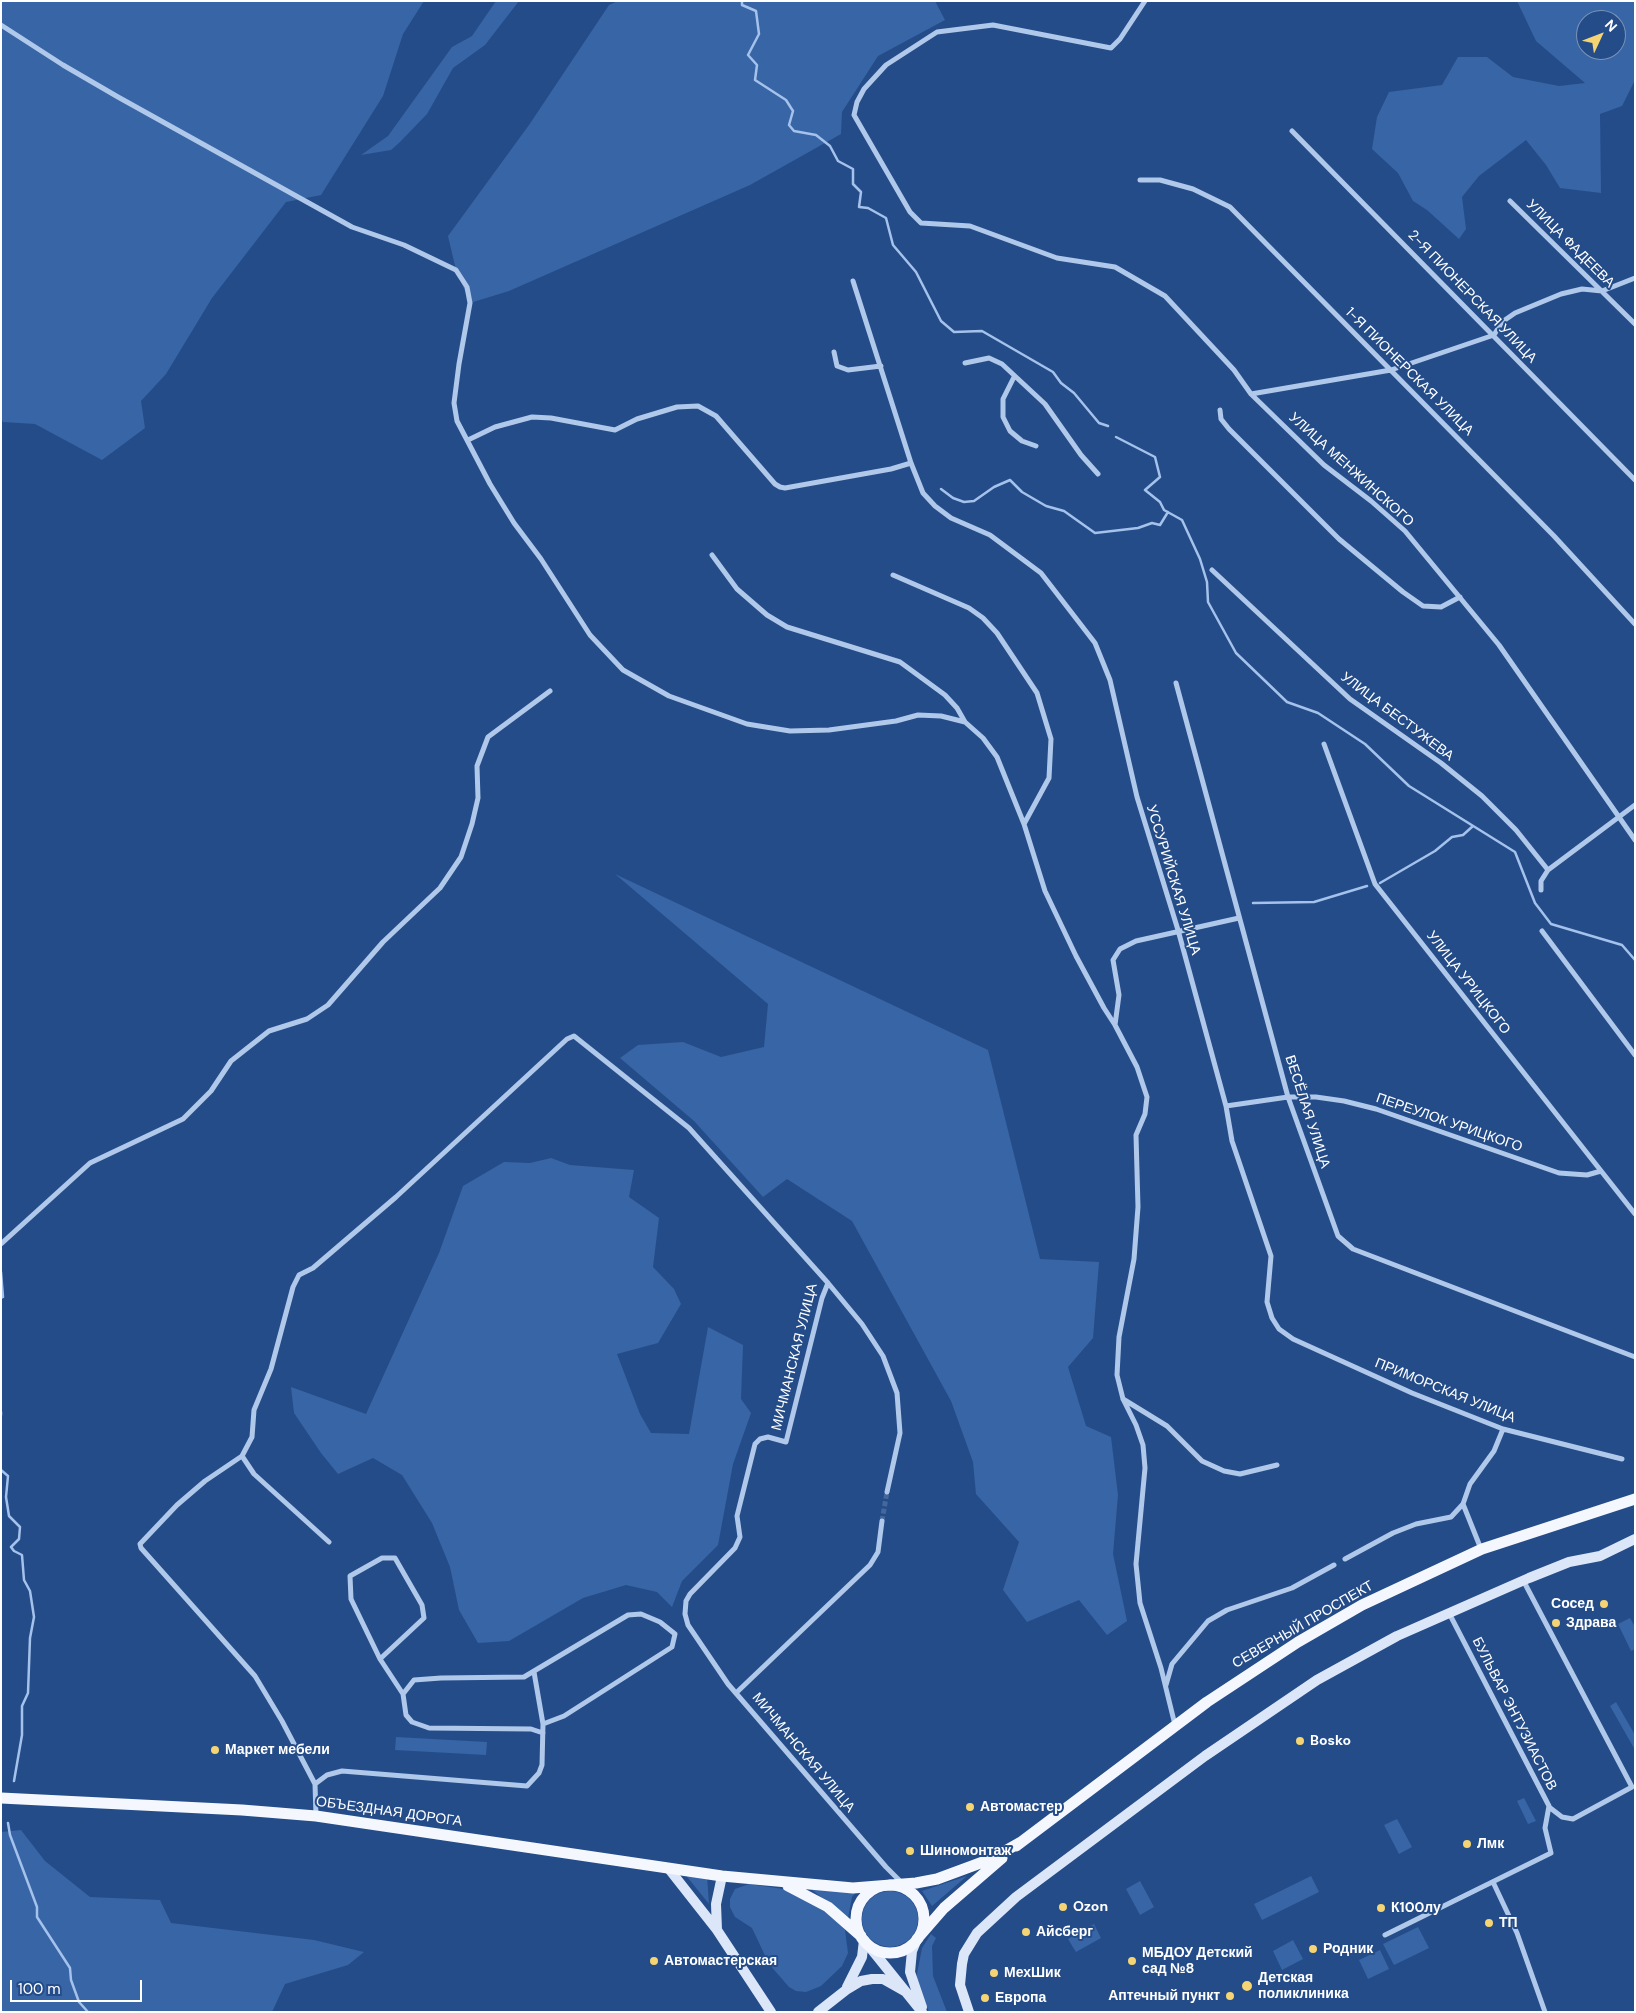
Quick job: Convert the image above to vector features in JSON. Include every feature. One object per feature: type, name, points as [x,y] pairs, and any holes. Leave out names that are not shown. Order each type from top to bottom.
[{"type":"main road","name":"СЕВЕРНЫЙ ПРОСПЕКТ","points":[[1021,1842],[1175,1725],[1237,1681],[1362,1605],[1482,1549],[1635,1499]]},
{"type":"main road","name":"ОБЪЕЗДНАЯ ДОРОГА","points":[[1,1798],[222,1809],[316,1816],[669,1869],[769,1881]]},
{"type":"main road","points":[[769,1881],[853,1888],[886,1886],[937,1879],[963,1870],[1021,1842]]},
{"type":"main road","points":[[769,1881],[791,1886],[811,1896],[843,1918],[864,1940],[879,1951],[893,1953],[906,1949],[944,1908],[1021,1842]]},
{"type":"main road","points":[[864,1940],[857,1920],[859,1906],[873,1890],[886,1886],[900,1887],[913,1894],[919,1900],[924,1915],[924,1924],[917,1939]]},
{"type":"street","name":"УЛИЦА МЕНЖИНСКОГО","points":[[1145,1],[1120,39],[1111,48],[993,25],[937,32],[886,65],[864,89],[857,102],[854,115],[916,220],[929,225],[970,226],[1056,258],[1115,267],[1155,289],[1209,341],[1234,370],[1251,394],[1324,465],[1371,501],[1405,531],[1499,645],[1635,840]]},
{"type":"street","points":[[1,25],[63,65],[118,97],[352,227],[404,245],[456,270],[470,294],[470,303],[458,364],[454,403],[457,421],[490,484],[514,523],[541,558],[564,598],[599,647],[623,670],[669,696],[747,724],[790,731],[829,730],[896,721],[918,715],[941,716],[965,722]]},
{"type":"street","name":"2-Я ПИОНЕРСКАЯ УЛИЦА","points":[[1292,131],[1635,480]]},
{"type":"street","name":"1-Я ПИОНЕРСКАЯ УЛИЦА","points":[[1140,180],[1160,180],[1193,189],[1230,207],[1554,536],[1635,624]]},
{"type":"street","name":"УЛИЦА ФАДЕЕВА","points":[[1510,201],[1635,324]]},
{"type":"street","points":[[1251,394],[1391,370],[1494,335],[1502,322],[1515,313],[1561,294],[1582,289],[1602,291],[1635,278]]},
{"type":"street","points":[[468,440],[496,427],[532,417],[551,418],[615,430],[637,419],[677,407],[698,406],[716,416],[775,484],[780,487],[785,488],[892,469],[911,463],[852,281]]},
{"type":"street","points":[[834,352],[837,366],[848,370],[881,366]]},
{"type":"street","points":[[965,363],[989,358],[1002,364],[1014,377],[1024,383],[1046,404],[1081,455],[1098,474]]},
{"type":"street","points":[[1014,377],[1003,399],[1003,417],[1010,431],[1022,442],[1036,446]]},
{"type":"street","points":[[1220,410],[1221,419],[1229,429],[1339,539],[1402,592],[1423,606],[1442,607],[1460,597]]},
{"type":"street","name":"УССУРИЙСКАЯ УЛИЦА","points":[[911,463],[923,493],[934,506],[951,518],[990,535],[1042,573],[1095,643],[1110,680],[1137,797],[1178,930],[1226,1106],[1232,1141],[1271,1256],[1266,1302],[1272,1318],[1279,1329],[1293,1339]]},
{"type":"street","points":[[712,554],[737,589],[767,615],[787,627],[900,662],[945,695],[957,708],[965,722],[983,738],[997,757],[1024,824],[1045,891],[1081,965],[1137,1067],[1147,1097],[1145,1114],[1136,1135],[1138,1207],[1135,1250],[1117,1356],[1117,1375],[1123,1400],[1136,1425],[1143,1445],[1145,1468],[1136,1564],[1140,1602],[1166,1687],[1175,1725]]},
{"type":"street","name":"УЛИЦА БЕСТУЖЕВА","points":[[1212,570],[1350,699],[1441,763],[1482,796],[1516,830],[1548,870]]},
{"type":"street","points":[[893,575],[969,608],[984,618],[997,633],[1037,693],[1051,739],[1049,778],[1024,824]]},
{"type":"street","name":"ВЕСЁЛАЯ УЛИЦА","points":[[1176,682],[1288,1098],[1338,1236],[1353,1249],[1635,1357]]},
{"type":"street","points":[[1,1244],[90,1163],[183,1119],[211,1091],[230,1061],[268,1031],[307,1018],[328,1005],[383,942],[440,888],[461,856],[472,824],[478,798],[477,766],[488,737],[550,692]]},
{"type":"street","name":"УЛИЦА УРИЦКОГО","points":[[1324,744],[1375,884],[1635,1214]]},
{"type":"street","points":[[1541,890],[1541,882],[1548,870],[1635,805]]},
{"type":"street","points":[[1115,1025],[1119,1003],[1113,960],[1120,949],[1136,941],[1178,930],[1239,918]]},
{"type":"street","points":[[1542,931],[1635,1055]]},
{"type":"street","name":"МИЧМАНСКАЯ УЛИЦА","points":[[242,1456],[252,1437],[254,1410],[271,1369],[293,1287],[299,1275],[313,1268],[396,1197],[567,1039],[574,1036],[689,1128],[828,1283],[822,1298],[786,1442],[768,1438],[760,1439],[755,1444],[737,1516],[740,1537],[735,1548],[686,1601],[685,1614],[688,1625],[736,1693],[886,1868],[913,1894]]},
{"type":"street","name":"ПЕРЕУЛОК УРИЦКОГО","points":[[1226,1106],[1288,1098],[1325,1099],[1376,1109],[1559,1173],[1587,1175],[1601,1171]]},
{"type":"street","points":[[828,1283],[862,1324],[883,1356],[897,1393],[900,1433],[888,1492]]},
{"type":"street","name":"ПРИМОРСКАЯ УЛИЦА","points":[[1293,1339],[1412,1393],[1503,1429],[1622,1459]]},
{"type":"street","points":[[1123,1400],[1158,1420],[1202,1461],[1224,1471],[1240,1474],[1277,1465]]},
{"type":"street","points":[[1345,1559],[1394,1533],[1416,1524],[1451,1517],[1462,1504],[1470,1484],[1494,1451],[1503,1429]]},
{"type":"street","points":[[316,1816],[315,1784],[282,1721],[255,1676],[141,1548],[140,1544],[177,1505],[204,1481],[242,1456],[254,1474],[329,1542]]},
{"type":"street","points":[[1462,1504],[1482,1549]]},
{"type":"street","points":[[736,1693],[870,1565],[878,1552],[882,1521]]},
{"type":"street","points":[[969,2012],[960,1985],[964,1954],[977,1934],[1016,1897],[1140,1803],[1258,1719],[1344,1664],[1397,1636],[1523,1580],[1569,1562],[1600,1556],[1635,1539]]},
{"type":"street","points":[[380,1659],[424,1618],[422,1605],[395,1558],[382,1558],[350,1576],[351,1599],[380,1659],[403,1694],[406,1715],[412,1722],[429,1728],[531,1729],[543,1733]]},
{"type":"street","points":[[1166,1687],[1172,1664],[1208,1621],[1227,1610],[1292,1588],[1334,1565]]},
{"type":"street","points":[[1523,1580],[1632,1787],[1573,1819],[1562,1817],[1549,1806]]},
{"type":"street","name":"БУЛЬВАР ЭНТУЗИАСТОВ","points":[[1385,1935],[1551,1853],[1545,1828],[1549,1806],[1448,1612]]},
{"type":"street","points":[[403,1694],[414,1680],[524,1677],[628,1615],[641,1614],[660,1622],[676,1634],[672,1648],[564,1716],[543,1724]]},
{"type":"street","points":[[315,1784],[326,1775],[342,1771],[527,1786],[539,1773],[542,1765],[543,1724],[534,1672]]},
{"type":"street","points":[[669,1869],[717,1930],[771,2012]]},
{"type":"street","points":[[717,1930],[716,1904],[722,1876]]},
{"type":"street","points":[[1493,1882],[1517,1933],[1545,2012]]},
{"type":"street","points":[[917,1939],[912,1951],[910,1972],[923,2012]]},
{"type":"street","points":[[864,1940],[923,2012]]},
{"type":"street","points":[[846,1990],[860,1965],[864,1940]]},
{"type":"street","points":[[818,2012],[846,1990],[861,1981],[872,1978],[893,1983],[906,1992]]},
{"type":"shaded area","points":[[1,1],[424,1],[403,34],[383,96],[321,195],[286,202],[212,298],[166,374],[141,401],[145,428],[102,460],[35,424],[3,422],[1,418]]},
{"type":"shaded area","points":[[496,1],[519,1],[485,45],[453,68],[427,114],[400,142],[391,150],[361,155],[388,136],[452,47],[472,36]]},
{"type":"shaded area","points":[[618,1],[935,1],[945,20],[878,56],[842,112],[841,134],[750,185],[509,291],[470,303],[456,270],[448,236],[529,125],[609,5]]},
{"type":"shaded area","points":[[1517,1],[1635,1],[1634,82],[1622,106],[1600,114],[1601,193],[1560,188],[1546,165],[1526,140],[1479,176],[1462,197],[1466,229],[1459,239],[1427,210],[1413,201],[1398,173],[1372,149],[1377,117],[1389,92],[1442,85],[1458,57],[1487,57],[1513,77],[1559,86],[1585,83],[1536,41]]},
{"type":"shaded area","points":[[615,874],[988,1050],[1040,1259],[1099,1262],[1093,1338],[1068,1367],[1086,1426],[1111,1437],[1118,1495],[1113,1554],[1127,1621],[1107,1635],[1079,1600],[1027,1622],[1003,1590],[1019,1542],[976,1494],[973,1462],[951,1401],[852,1221],[787,1179],[763,1197],[694,1121],[620,1058],[638,1045],[683,1042],[721,1057],[764,1047],[768,1004]]},
{"type":"shaded area","points":[[551,1158],[570,1165],[634,1170],[629,1197],[659,1218],[653,1267],[674,1289],[681,1304],[658,1343],[617,1354],[640,1414],[651,1433],[689,1434],[708,1327],[743,1345],[741,1399],[751,1413],[733,1464],[718,1545],[682,1581],[672,1607],[657,1592],[626,1585],[583,1598],[509,1641],[478,1643],[459,1610],[450,1567],[432,1523],[402,1475],[373,1458],[338,1474],[321,1453],[294,1413],[291,1387],[366,1414],[439,1253],[463,1186],[504,1162],[530,1163]]},
{"type":"shaded area","points":[[1630,1618],[1635,1627],[1635,1649],[1631,1651],[1618,1624]]},
{"type":"shaded area","points":[[1616,1702],[1635,1735],[1635,1750],[1610,1706]]},
{"type":"shaded area","points":[[396,1737],[487,1742],[486,1755],[395,1750]]},
{"type":"shaded area","points":[[1524,1798],[1536,1821],[1528,1824],[1517,1801]]},
{"type":"shaded area","points":[[1397,1819],[1412,1847],[1399,1854],[1384,1825]]},
{"type":"shaded area","points":[[21,1830],[45,1861],[90,1897],[160,1900],[171,1923],[314,1940],[364,1952],[348,1965],[285,1984],[272,2012],[1,2012],[1,1832]]},
{"type":"shaded area","points":[[684,1873],[707,1876],[709,1904]]},
{"type":"shaded area","points":[[967,1876],[932,1906],[922,1891]]},
{"type":"shaded area","points":[[1311,1876],[1319,1892],[1262,1920],[1254,1904]]},
{"type":"shaded area","points":[[1140,1881],[1154,1907],[1140,1915],[1126,1889]]},
{"type":"shaded area","points":[[749,1884],[790,1890],[818,1905],[839,1922],[845,1930],[848,1953],[842,1966],[821,1986],[806,1992],[796,1991],[789,1987],[769,1964],[752,1928],[735,1917],[730,1907],[730,1899],[735,1889]]},
{"type":"shaded area","points":[[812,1890],[857,1891],[852,1897],[848,1918]]},
{"type":"shaded area","points":[[890,1891],[901,1893],[910,1899],[916,1908],[918,1919],[916,1930],[910,1939],[901,1945],[890,1947],[879,1945],[870,1939],[864,1930],[862,1919],[864,1908],[870,1899],[879,1893]]},
{"type":"shaded area","points":[[1094,1924],[1101,1938],[1076,1952],[1068,1939]]},
{"type":"shaded area","points":[[1418,1927],[1429,1948],[1394,1965],[1383,1944]]},
{"type":"shaded area","points":[[931,1934],[936,1938],[932,1946],[933,1976],[947,2012],[929,2012],[916,1979],[922,1948]]},
{"type":"shaded area","points":[[1293,1940],[1303,1959],[1282,1970],[1273,1951]]},
{"type":"shaded area","points":[[1380,1950],[1389,1969],[1368,1979],[1359,1960]]},
{"type":"waterway","points":[[742,1],[742,5],[756,11],[759,34],[748,55],[757,65],[755,80],[786,100],[793,111],[789,125],[794,131],[816,135],[830,146],[838,161],[853,169],[853,184],[861,192],[859,207],[868,208],[886,218],[893,245],[916,272],[941,321],[954,332],[982,331],[1053,372],[1061,383],[1074,393],[1099,423],[1108,426]]},
{"type":"waterway","points":[[1116,437],[1155,457],[1160,477],[1145,490],[1160,502],[1164,510],[1182,520],[1200,559],[1207,582],[1208,602],[1236,653],[1287,702],[1318,713],[1365,744],[1409,786],[1515,852],[1535,903],[1551,924],[1622,945],[1635,960]]},
{"type":"waterway","points":[[941,489],[953,498],[964,502],[974,501],[994,487],[1010,480],[1022,492],[1046,506],[1064,511],[1095,533],[1138,528],[1152,523],[1160,525],[1168,512]]},
{"type":"waterway","points":[[1380,883],[1435,851],[1452,837],[1463,835],[1473,826]]},
{"type":"waterway","points":[[1253,903],[1314,902],[1367,886]]},
{"type":"waterway","points":[[1,1272],[3,1297],[1,1298]]},
{"type":"waterway","points":[[1,1470],[8,1476],[6,1497],[9,1516],[20,1527],[19,1539],[11,1547],[22,1555],[24,1580],[30,1591],[34,1617],[30,1638],[28,1693],[22,1706],[22,1735],[14,1781]]},
{"type":"waterway","points":[[8,1823],[10,1835],[37,1907],[37,1917],[70,1968],[71,1980],[79,2002],[88,2012]]},
{"type":"tunnel","points":[[882,1521],[887,1492]]},
{"type":"place","name":"Сосед","points":[[1604,1604]]},
{"type":"place","name":"Здрава","points":[[1556,1623]]},
{"type":"place","name":"Bosko","points":[[1300,1741]]},
{"type":"place","name":"Маркет мебели","points":[[215,1750]]},
{"type":"place","name":"Автомастер","points":[[970,1807]]},
{"type":"place","name":"Лмк","points":[[1467,1844]]},
{"type":"place","name":"Шиномонтаж","points":[[910,1851]]},
{"type":"place","name":"Ozon","points":[[1063,1907]]},
{"type":"place","name":"К100лу","points":[[1381,1908]]},
{"type":"place","name":"ТП","points":[[1489,1923]]},
{"type":"place","name":"Айсберг","points":[[1026,1932]]},
{"type":"place","name":"Родник","points":[[1313,1949]]},
{"type":"place","name":"Автомастерская","points":[[654,1961]]},
{"type":"place","name":"МБДОУ Детский сад №8","points":[[1132,1961]]},
{"type":"place","name":"МехШик","points":[[994,1973]]},
{"type":"place","name":"Детская поликлиника","points":[[1247,1986]]},
{"type":"place","name":"Аптечный пункт","points":[[1230,1996]]},
{"type":"place","name":"Европа","points":[[985,1998]]}]
